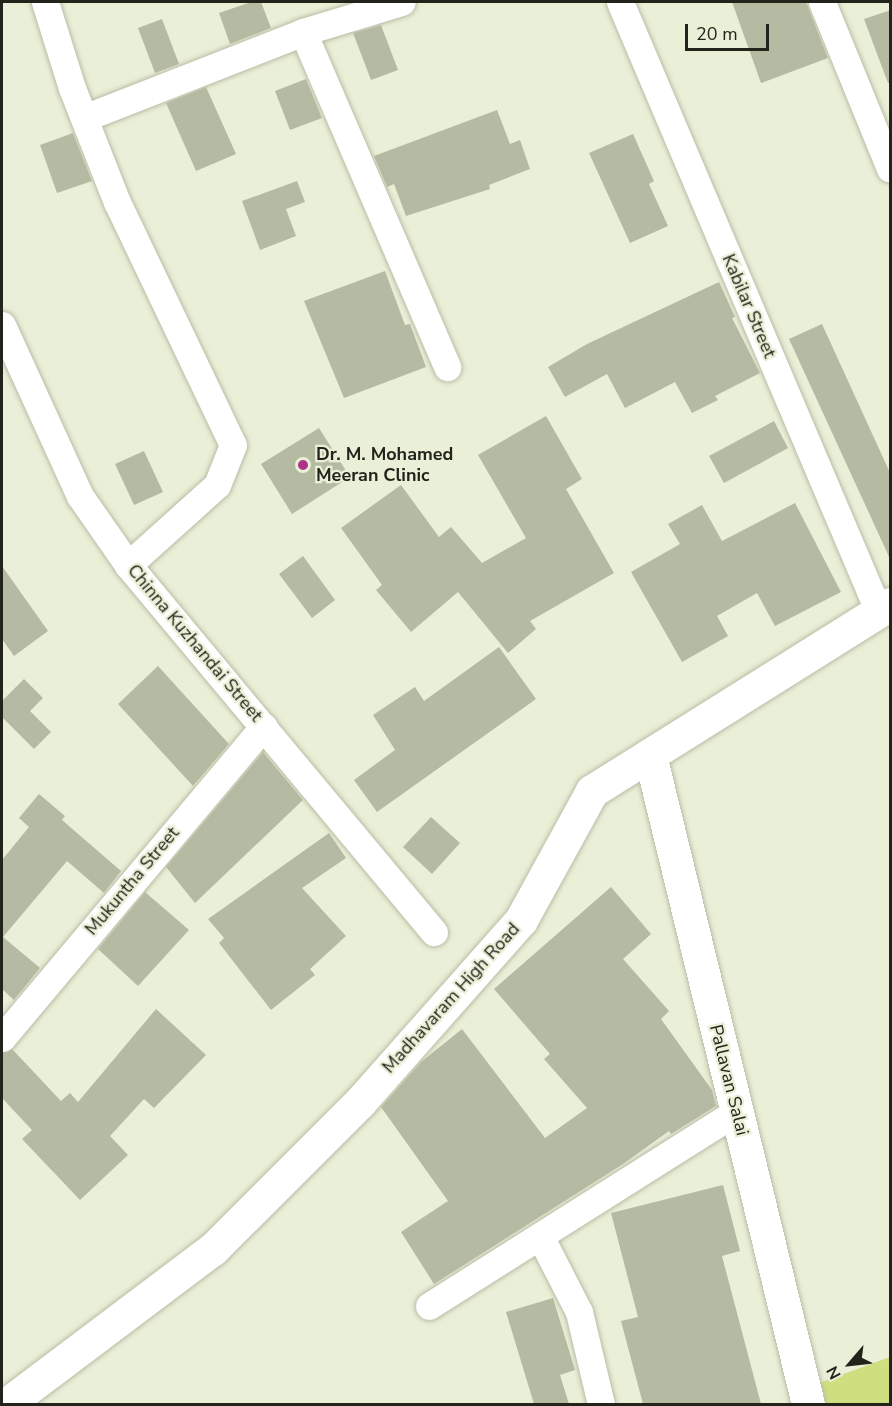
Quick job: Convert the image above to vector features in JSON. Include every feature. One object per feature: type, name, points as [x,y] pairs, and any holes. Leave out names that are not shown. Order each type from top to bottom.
[{"type":"main road","name":"Madhavaram High Road","points":[[7,1404],[213,1250],[360,1102],[522,920],[592,791],[884,607]]},
{"type":"main road","name":"Pallavan Salai","points":[[650,755],[808,1404]]},
{"type":"street","points":[[45,2],[84,118],[117,202],[233,445],[217,485],[128,565]]},
{"type":"street","points":[[84,118],[303,32],[402,2]]},
{"type":"street","name":"Kabilar Street","points":[[620,2],[884,607]]},
{"type":"street","points":[[822,2],[888,157]]},
{"type":"street","points":[[303,32],[447,366]]},
{"type":"street","name":"Chinna Kuzhandai Street","points":[[2,325],[80,496],[128,565],[434,932]]},
{"type":"street","name":"Mukuntha Street","points":[[2,1038],[264,726]]},
{"type":"street","points":[[429,1306],[737,1111]]},
{"type":"street","points":[[540,1236],[579,1312],[601,1404]]},
{"type":"green space","points":[[890,1357],[890,1404],[825,1404],[819,1383]]},
{"type":"building","points":[[251,2],[261,2],[271,28],[230,44],[219,13]]},
{"type":"building","points":[[732,2],[806,2],[828,58],[761,83]]},
{"type":"building","points":[[891,10],[891,83],[888,83],[864,19]]},
{"type":"building","points":[[162,19],[179,64],[155,73],[138,28]]},
{"type":"building","points":[[381,25],[398,70],[371,80],[353,33]]},
{"type":"building","points":[[306,79],[322,118],[290,130],[275,91]]},
{"type":"building","points":[[206,87],[236,154],[196,171],[166,103]]},
{"type":"building","points":[[497,110],[510,144],[520,140],[530,169],[489,185],[490,189],[406,216],[394,184],[387,187],[374,156]]},
{"type":"building","points":[[73,133],[92,181],[57,193],[40,145]]},
{"type":"building","points":[[633,134],[654,181],[649,184],[668,226],[630,243],[589,153]]},
{"type":"building","points":[[297,181],[305,202],[286,209],[296,236],[260,250],[242,201]]},
{"type":"building","points":[[385,271],[405,325],[410,324],[426,367],[344,398],[304,301]]},
{"type":"building","points":[[719,282],[735,317],[732,318],[760,373],[715,396],[718,400],[692,413],[675,382],[625,408],[607,374],[565,397],[548,367],[587,344]]},
{"type":"building","points":[[822,324],[891,475],[891,561],[789,339]]},
{"type":"building","points":[[546,416],[582,479],[566,489],[614,573],[530,621],[536,629],[508,653],[458,592],[411,632],[376,590],[382,585],[341,528],[401,485],[439,537],[451,527],[482,563],[526,538],[478,455]]},
{"type":"building","points":[[774,421],[788,448],[724,483],[709,456]]},
{"type":"building","points":[[319,428],[350,477],[292,514],[261,464]]},
{"type":"building","points":[[144,451],[163,492],[134,505],[115,464]]},
{"type":"building","points":[[795,503],[841,592],[775,626],[757,593],[717,616],[728,636],[682,662],[631,572],[680,544],[668,524],[702,505],[722,541]]},
{"type":"building","points":[[303,556],[335,600],[312,618],[279,574]]},
{"type":"building","points":[[2,566],[48,631],[14,656],[2,639]]},
{"type":"building","points":[[499,647],[536,699],[377,812],[354,780],[395,750],[373,715],[415,687],[424,701]]},
{"type":"building","points":[[158,666],[229,744],[193,786],[118,704]]},
{"type":"building","points":[[24,679],[43,698],[30,711],[51,732],[34,749],[2,717],[2,701]]},
{"type":"building","points":[[263,752],[303,800],[195,903],[166,867]]},
{"type":"building","points":[[39,794],[65,816],[62,820],[121,871],[104,893],[67,861],[3,937],[40,968],[14,1000],[2,989],[2,860],[29,827],[19,818]]},
{"type":"building","points":[[431,817],[460,843],[432,874],[403,847]]},
{"type":"building","points":[[329,833],[346,858],[302,888],[346,936],[310,969],[315,975],[271,1010],[219,943],[224,938],[208,919]]},
{"type":"building","points":[[611,887],[651,934],[623,959],[669,1011],[661,1019],[712,1090],[716,1106],[671,1134],[669,1131],[623,1164],[434,1284],[401,1232],[448,1201],[381,1107],[421,1062],[462,1029],[545,1138],[587,1108],[544,1059],[550,1054],[494,989]]},
{"type":"building","points":[[145,892],[189,930],[138,986],[98,949]]},
{"type":"building","points":[[156,1009],[206,1055],[154,1108],[144,1099],[110,1136],[128,1155],[80,1200],[22,1139],[32,1130],[2,1098],[2,1053],[12,1049],[61,1101],[70,1093],[78,1102]]},
{"type":"building","points":[[723,1185],[740,1251],[722,1256],[761,1404],[643,1404],[621,1321],[638,1317],[611,1213]]},
{"type":"building","points":[[553,1298],[575,1370],[560,1375],[569,1404],[534,1404],[506,1312]]},
{"type":"place","name":"Dr. M. Mohamed Meeran Clinic","points":[[303,465]]}]
